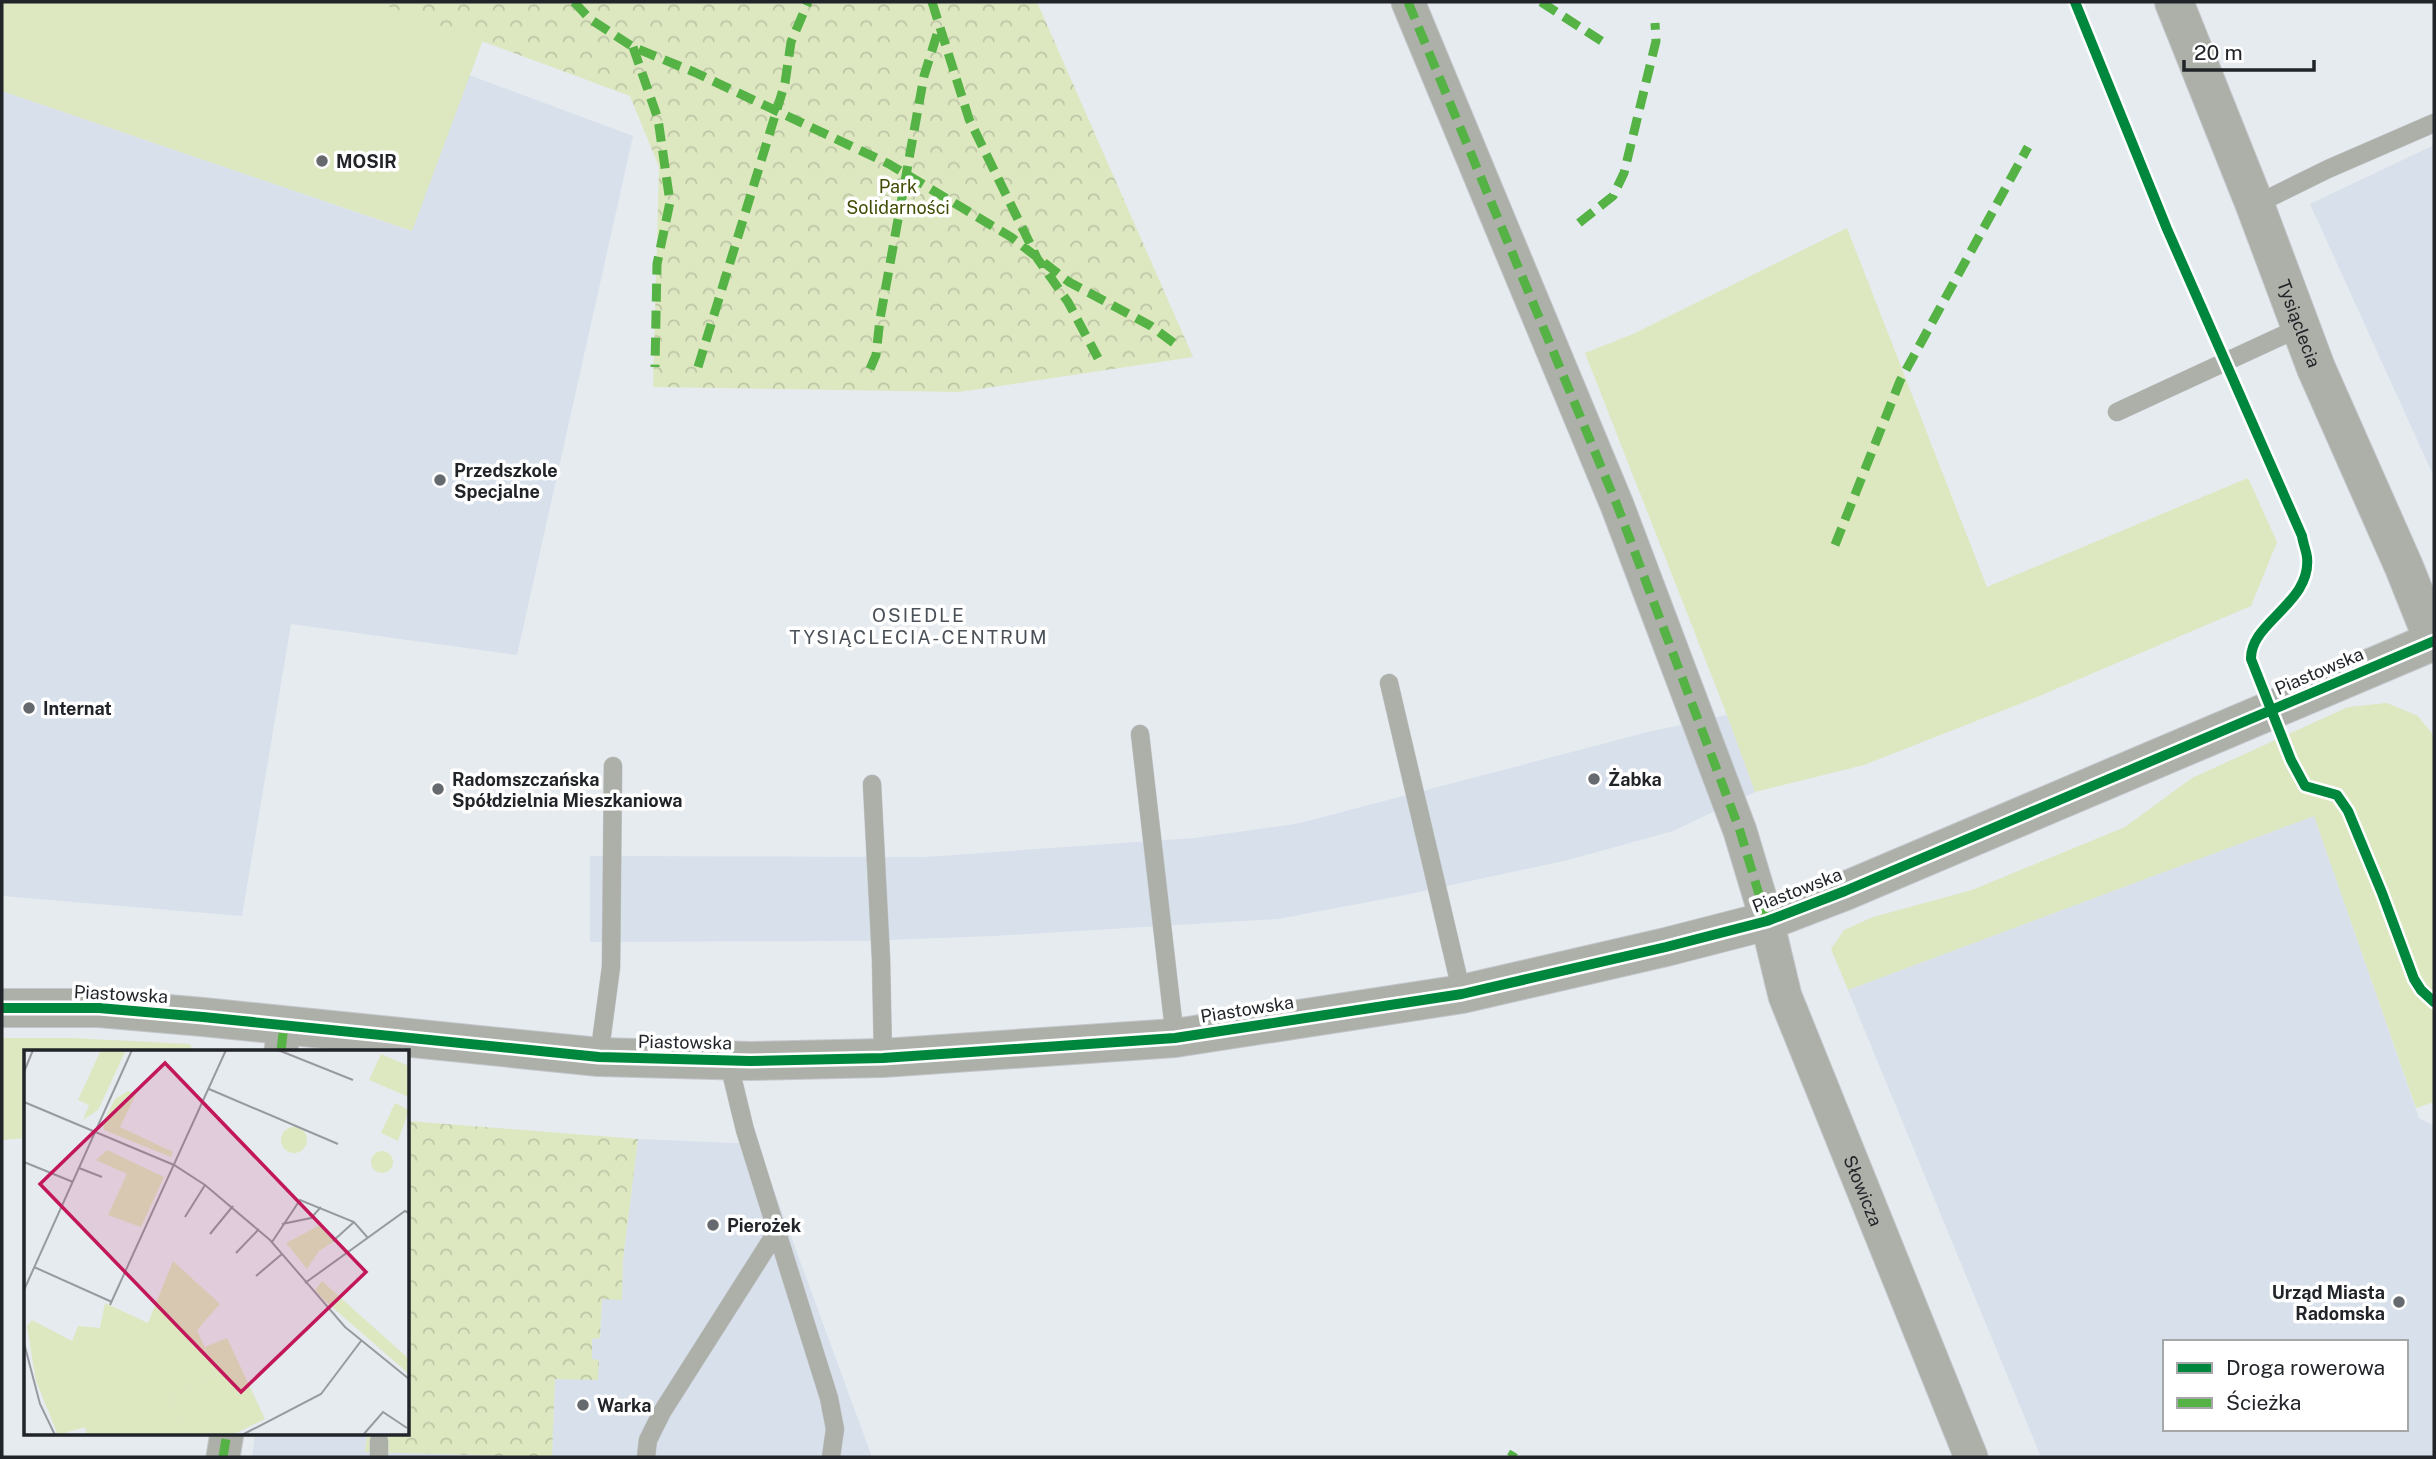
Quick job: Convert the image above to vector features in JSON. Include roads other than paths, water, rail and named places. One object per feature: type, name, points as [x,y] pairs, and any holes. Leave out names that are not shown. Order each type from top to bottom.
[{"type":"street","name":"Słowicza","points":[[1408,2],[1617,505],[1740,831],[1767,921],[1785,996],[1971,1457]]},
{"type":"street","name":"Tysiąclecia","points":[[2174,2],[2316,368],[2434,641]]},
{"type":"street","name":"Piastowska","points":[[2,1008],[99,1008],[282,1038],[599,1057],[728,1060],[883,1058],[1175,1038],[1462,994],[1767,921],[1857,886],[2434,641]]},
{"type":"street","points":[[223,1457],[227,1434]]},
{"type":"lane","points":[[2255,205],[2328,169],[2434,123]]},
{"type":"lane","points":[[2117,412],[2301,327]]},
{"type":"lane","points":[[1389,683],[1462,994]]},
{"type":"lane","points":[[1140,734],[1175,1038]]},
{"type":"lane","points":[[599,1057],[611,967],[613,766]]},
{"type":"lane","points":[[872,784],[883,1058]]},
{"type":"lane","points":[[728,1060],[745,1130],[830,1398],[835,1429],[831,1457]]},
{"type":"lane","points":[[646,1457],[648,1440],[662,1412],[777,1231]]},
{"type":"place","name":"MOSIR","points":[[322,161]]},
{"type":"place","name":"Przedszkole Specjalne","points":[[440,480]]},
{"type":"place","name":"Internat","points":[[29,708]]},
{"type":"place","name":"Żabka","points":[[1594,779]]},
{"type":"place","name":"Radomszczańska Spółdzielnia Mieszkaniowa","points":[[438,789]]},
{"type":"place","name":"Pierożek","points":[[713,1225]]},
{"type":"place","name":"Urząd Miasta Radomska","points":[[2399,1302]]},
{"type":"place","name":"Warka","points":[[583,1405]]},
{"type":"district","name":"OSIEDLE TYSIĄCLECIA-CENTRUM","points":[[919,626]]},
{"type":"park label","name":"Park Solidarności","points":[[898,196]]}]
